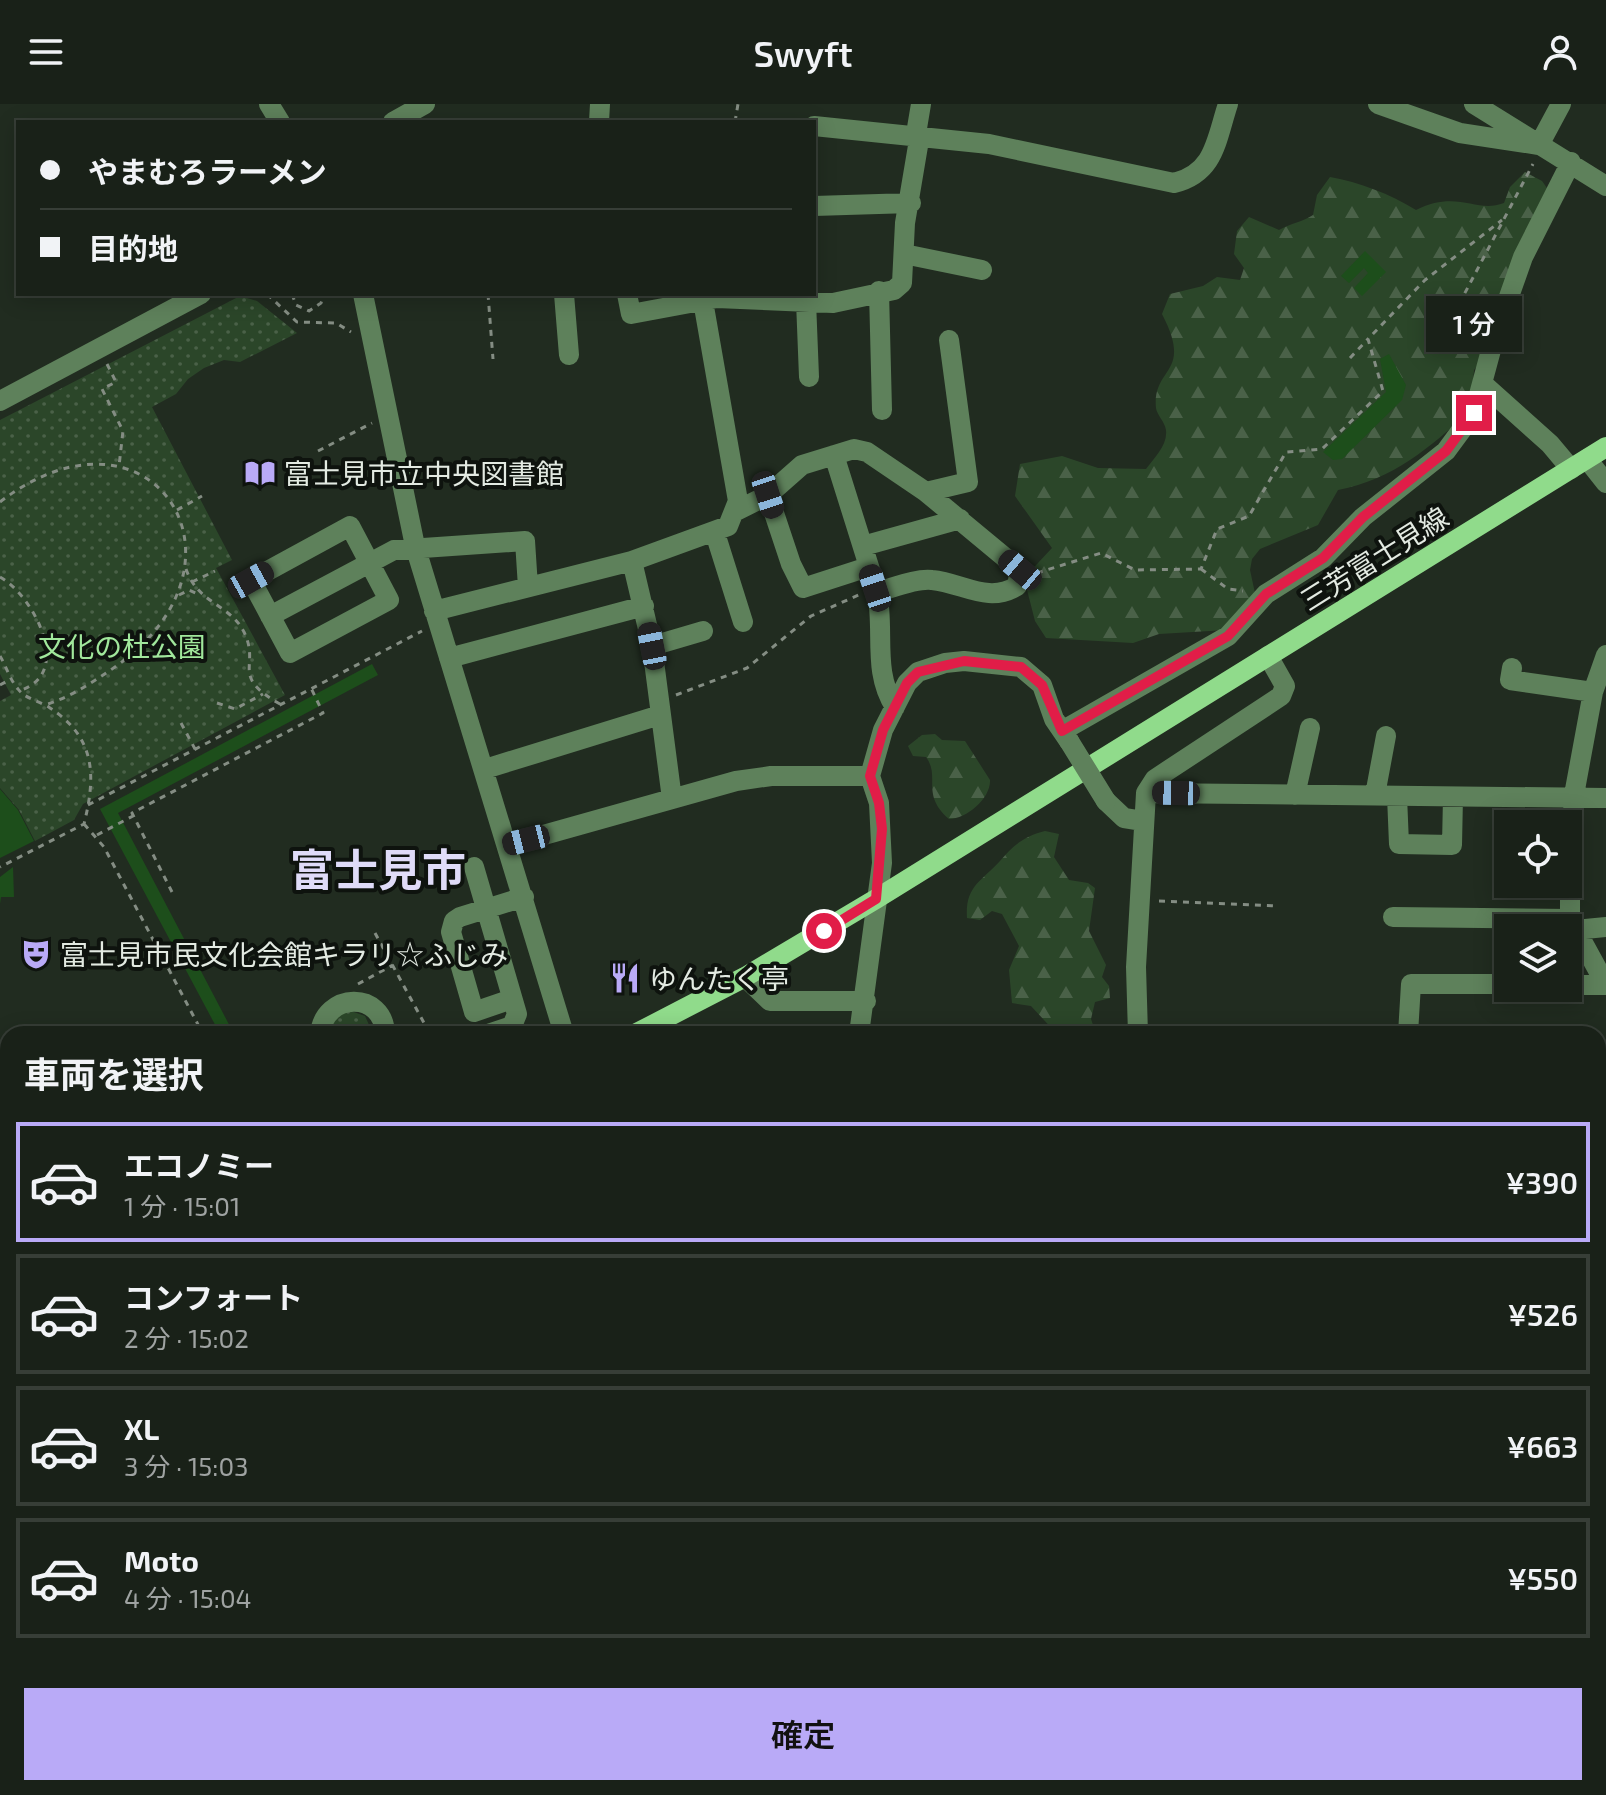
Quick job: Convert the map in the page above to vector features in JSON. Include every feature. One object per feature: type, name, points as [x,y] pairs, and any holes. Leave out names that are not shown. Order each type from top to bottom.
[{"type":"main road","name":"三芳富士見線","points":[[650,1026],[745,977],[876,899],[1606,447]]},
{"type":"street","points":[[397,120],[425,104]]},
{"type":"street","points":[[627,296],[631,314],[703,301],[833,303],[894,290],[902,283],[921,104]]},
{"type":"street","points":[[816,126],[918,134],[1056,156],[1174,183],[1193,179],[1208,164],[1228,104]]},
{"type":"street","points":[[1378,104],[1460,133],[1540,146]]},
{"type":"street","points":[[1474,104],[1606,186]]},
{"type":"street","points":[[1540,146],[1561,104]]},
{"type":"street","points":[[1065,736],[1228,636],[1266,594],[1323,558],[1363,517],[1446,451],[1474,413],[1494,339],[1523,257],[1571,162]]},
{"type":"street","points":[[816,206],[911,203]]},
{"type":"street","points":[[904,254],[982,270]]},
{"type":"street","points":[[879,291],[882,410]]},
{"type":"street","points":[[0,401],[197,296]]},
{"type":"street","points":[[363,296],[430,620],[449,658],[485,769],[562,1026]]},
{"type":"street","points":[[564,296],[569,355]]},
{"type":"street","points":[[430,620],[528,587],[632,561],[728,526],[736,511],[730,443],[703,301]]},
{"type":"street","points":[[806,301],[809,377]]},
{"type":"street","points":[[926,492],[968,482],[949,340]]},
{"type":"street","points":[[1483,384],[1550,444],[1606,483]]},
{"type":"street","points":[[736,511],[768,495],[802,465],[854,449],[867,452],[926,492],[1020,570],[1017,586],[1003,595],[969,591],[931,580],[876,590]]},
{"type":"street","points":[[834,455],[876,590],[882,615],[879,660],[887,695],[895,707]]},
{"type":"street","points":[[768,495],[803,588],[868,567]]},
{"type":"street","points":[[863,546],[960,519]]},
{"type":"street","points":[[350,526],[389,600],[290,653],[270,616],[251,580],[350,526]]},
{"type":"street","points":[[715,533],[743,622]]},
{"type":"street","points":[[270,616],[394,550],[415,546],[525,541],[528,587]]},
{"type":"street","points":[[632,561],[652,646],[672,799]]},
{"type":"street","points":[[449,658],[644,606]]},
{"type":"street","points":[[652,646],[703,631]]},
{"type":"street","points":[[1573,914],[1574,795],[1593,692],[1606,655]]},
{"type":"street","points":[[1138,1026],[1146,793],[1155,779],[1281,696],[1285,686],[1268,656]]},
{"type":"street","points":[[861,1026],[866,1001],[882,829],[879,803],[870,776],[883,730],[907,683],[928,667],[964,661],[1011,665],[1038,679],[1065,736],[1106,801],[1115,813],[1143,821]]},
{"type":"street","points":[[1512,668],[1510,680],[1593,692]]},
{"type":"street","points":[[485,769],[661,708]]},
{"type":"street","points":[[1295,795],[1310,728]]},
{"type":"street","points":[[1375,795],[1386,736]]},
{"type":"street","points":[[508,845],[736,781],[771,776],[870,776]]},
{"type":"street","points":[[1146,793],[1453,797],[1574,795],[1606,798]]},
{"type":"street","points":[[1397,796],[1399,844],[1452,845],[1453,797]]},
{"type":"street","points":[[474,867],[512,999],[516,1021],[512,1026]]},
{"type":"street","points":[[512,999],[474,1012],[451,932],[454,921],[524,897]]},
{"type":"street","points":[[1393,917],[1494,921]]},
{"type":"street","points":[[1582,925],[1606,927]]},
{"type":"street","points":[[1582,940],[1604,980],[1582,983]]},
{"type":"street","points":[[745,977],[770,1001],[866,1001]]},
{"type":"street","points":[[1408,1026],[1411,984],[1494,984]]},
{"type":"street","points":[[322,1026],[326,1013],[344,1001],[355,1000],[374,1009],[383,1026]]},
{"type":"path","points":[[1448,325],[1540,146]]},
{"type":"path","points":[[1350,358],[1425,280],[1502,220]]},
{"type":"path","points":[[269,296],[297,322],[336,323],[354,334]]},
{"type":"path","points":[[292,296],[299,308],[309,311],[321,303],[323,296]]},
{"type":"path","points":[[488,296],[493,359]]},
{"type":"path","points":[[281,306],[293,300]]},
{"type":"path","points":[[1201,569],[1217,529],[1249,516],[1286,452],[1322,449],[1383,391],[1368,339]]},
{"type":"path","points":[[105,360],[116,382],[102,389],[123,431],[119,466]]},
{"type":"path","points":[[318,451],[372,423]]},
{"type":"path","points":[[0,502],[54,472],[96,464],[119,466],[153,482],[177,510],[184,538],[185,565],[178,595],[157,631],[94,682],[45,705]]},
{"type":"path","points":[[177,510],[202,496]]},
{"type":"path","points":[[1043,569],[1101,553],[1135,570],[1201,569],[1228,589]]},
{"type":"path","points":[[185,565],[201,595]]},
{"type":"path","points":[[192,582],[215,571]]},
{"type":"path","points":[[0,577],[15,587],[30,604],[45,641],[42,673],[27,688],[18,691]]},
{"type":"path","points":[[178,595],[189,590],[201,595],[236,621],[249,645],[247,668],[263,694],[281,704]]},
{"type":"path","points":[[661,708],[747,668],[811,616],[876,590]]},
{"type":"path","points":[[88,805],[311,688],[430,620]]},
{"type":"path","points":[[157,631],[170,655]]},
{"type":"path","points":[[0,656],[18,691],[45,705],[69,724],[88,758],[94,784],[84,824]]},
{"type":"path","points":[[0,685],[12,678]]},
{"type":"path","points":[[97,835],[323,713],[311,688]]},
{"type":"path","points":[[217,703],[235,709],[263,694]]},
{"type":"path","points":[[181,723],[195,749]]},
{"type":"path","points":[[133,816],[172,892]]},
{"type":"path","points":[[84,824],[97,835],[199,1026]]},
{"type":"path","points":[[0,867],[84,824]]},
{"type":"path","points":[[1140,901],[1278,906]]},
{"type":"path","points":[[375,933],[426,1026]]},
{"type":"green space","points":[[1525,172],[1542,181],[1549,191],[1483,359],[1474,370],[1470,411],[1425,449],[1394,470],[1338,490],[1318,525],[1260,549],[1252,559],[1250,570],[1256,598],[1226,630],[1159,634],[1133,643],[1046,638],[1035,621],[1024,578],[1052,548],[1015,496],[1020,464],[1062,456],[1098,468],[1146,469],[1160,451],[1166,436],[1156,408],[1156,394],[1173,359],[1171,334],[1162,314],[1170,294],[1203,286],[1217,277],[1240,280],[1244,268],[1234,254],[1237,231],[1249,217],[1279,230],[1309,217],[1313,215],[1317,195],[1330,177],[1374,189],[1416,210],[1431,204],[1455,201],[1494,206],[1504,203],[1510,187]]},
{"type":"green space","name":"文化の杜公園","points":[[240,296],[257,301],[297,333],[240,362],[224,360],[204,368],[188,379],[176,394],[152,407],[232,560],[216,568],[285,695],[83,804],[74,820],[35,841],[19,810],[0,788],[0,701],[11,695],[0,674],[0,420]]},
{"type":"green space","points":[[935,734],[942,740],[965,741],[990,780],[987,794],[977,806],[956,818],[949,819],[935,802],[932,772],[926,757],[913,756],[908,746],[922,735]]},
{"type":"green space","points":[[1045,831],[1059,834],[1054,857],[1069,880],[1088,883],[1095,888],[1089,931],[1106,965],[1102,977],[1109,986],[1110,998],[1095,1002],[1091,1019],[1093,1026],[1050,1026],[1031,1006],[1012,1003],[1009,970],[1019,946],[1002,914],[992,911],[980,920],[967,918],[969,899],[976,885],[1014,846]]},
{"type":"green space","points":[[351,1011],[365,1016],[369,1026],[330,1026],[336,1015]]},
{"type":"shaded area","points":[[1365,251],[1386,272],[1362,296],[1354,288],[1368,273],[1364,268],[1349,283],[1341,276]]},
{"type":"shaded area","points":[[1389,354],[1406,385],[1402,400],[1342,459],[1333,460],[1323,452],[1386,392],[1380,359]]},
{"type":"shaded area","points":[[372,664],[378,675],[118,813],[230,1026],[216,1026],[100,809]]},
{"type":"shaded area","points":[[0,789],[18,810],[34,841],[0,858]]},
{"type":"shaded area","points":[[13,867],[14,897],[1,897],[0,904],[0,877]]},
{"type":"place","name":"富士見市立中央図書館","points":[[260,473]]},
{"type":"place","name":"富士見市民文化会館キラリ☆ふじみ","points":[[36,954]]},
{"type":"place","name":"ゆんたく亭","points":[[625,978]]},
{"type":"district","name":"富士見市","points":[[378,868]]},
{"type":"route","points":[[824,931],[876,899],[882,863],[882,829],[879,803],[870,776],[883,730],[907,683],[918,672],[928,667],[964,661],[1021,667],[1042,685],[1054,719],[1062,731],[1228,636],[1266,594],[1323,558],[1363,517],[1446,451],[1474,413]]}]
